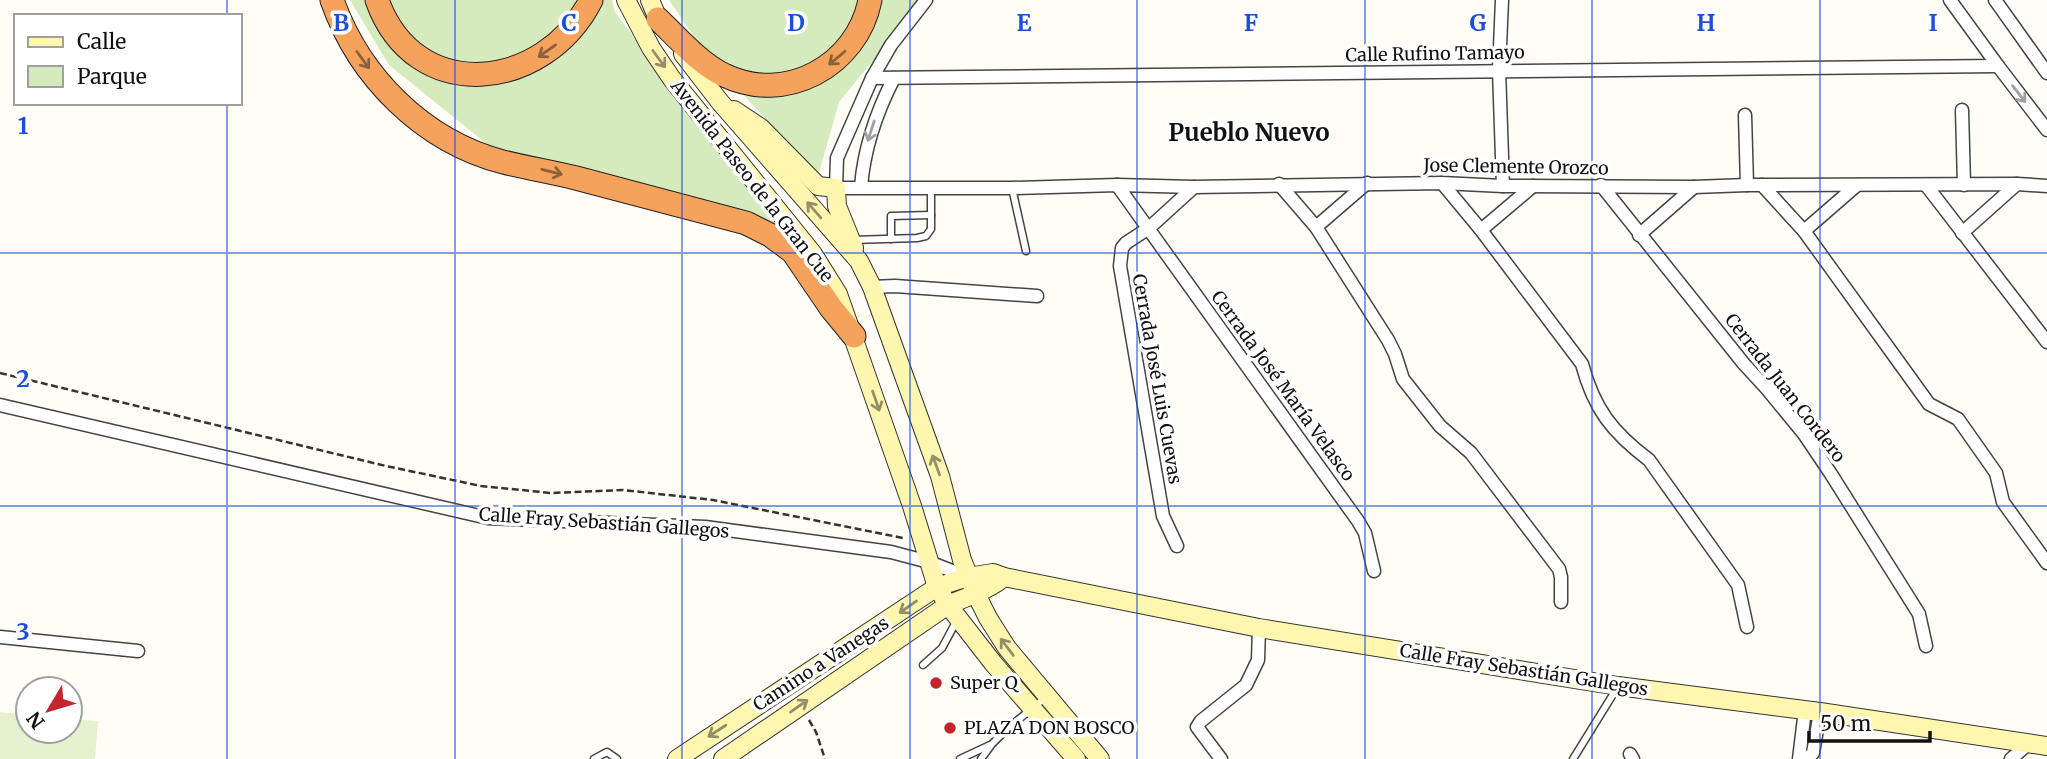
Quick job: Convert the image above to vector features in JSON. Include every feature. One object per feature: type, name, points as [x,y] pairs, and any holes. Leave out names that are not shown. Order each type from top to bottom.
[{"type":"highway","points":[[332,0],[338,19],[355,50],[377,81],[409,114],[430,129],[451,142],[503,162],[541,169],[746,223],[770,235],[793,252],[853,336]]},
{"type":"highway","points":[[377,0],[387,23],[416,55],[440,69],[474,74],[508,70],[540,57],[576,25],[591,0]]},
{"type":"highway","points":[[654,10],[709,66],[723,75],[761,86],[777,85],[808,76],[836,60],[858,36],[870,0]]},
{"type":"main road","name":"Avenida Paseo de la Gran Cue","points":[[626,0],[651,48],[673,79],[813,254],[838,294],[912,506],[937,587],[953,611],[1032,709],[1076,759]]},
{"type":"main road","name":"Avenida Paseo de la Gran Cue","points":[[654,10],[720,102],[859,261],[872,286],[940,477],[972,585],[998,635],[1101,759]]},
{"type":"main road","points":[[720,102],[761,128],[818,186],[836,188],[837,206],[859,261]]},
{"type":"main road","points":[[912,506],[923,520],[932,523],[945,518],[948,506]]},
{"type":"main road","name":"Calle Fray Sebastián Gallegos","points":[[972,585],[993,573],[1003,578],[1259,628],[1618,686],[2038,744]]},
{"type":"main road","name":"Camino a Vanegas","points":[[677,759],[937,587],[972,585]]},
{"type":"main road","name":"Camino a Vanegas","points":[[723,759],[800,705],[953,611],[972,585]]},
{"type":"street","points":[[836,188],[837,158],[872,78],[891,45],[926,0]]},
{"type":"street","points":[[1502,0],[1499,70],[1503,186]]},
{"type":"street","points":[[1950,0],[2047,130]]},
{"type":"street","points":[[1995,0],[2047,73]]},
{"type":"street","name":"Calle Rufino Tamayo","points":[[872,78],[1998,66]]},
{"type":"street","points":[[861,187],[866,146],[880,105],[894,78]]},
{"type":"street","points":[[1962,110],[1964,185]]},
{"type":"street","points":[[1745,115],[1747,185]]},
{"type":"street","points":[[1316,227],[1367,183]]},
{"type":"street","name":"Jose Clemente Orozco","points":[[836,188],[1194,187],[1367,183],[1694,187],[2047,186]]},
{"type":"street","points":[[1442,183],[1582,364],[1588,389],[1601,413],[1630,446],[1649,460],[1738,585],[1747,626]]},
{"type":"street","points":[[1279,184],[1316,227],[1388,340],[1403,379],[1440,426],[1471,453],[1559,569],[1561,602]]},
{"type":"street","points":[[1962,233],[2017,184]]},
{"type":"street","name":"Cerrada Juan Cordero","points":[[1601,185],[1639,235],[1804,434],[1919,614],[1926,646]]},
{"type":"street","points":[[1762,185],[1804,231],[1929,404],[1958,419],[1996,473],[2003,502],[2047,563]]},
{"type":"street","points":[[1804,231],[1857,185]]},
{"type":"street","name":"Cerrada José María Velasco","points":[[1117,186],[1358,521],[1365,533],[1374,571]]},
{"type":"street","points":[[1481,230],[1533,186]]},
{"type":"street","points":[[1926,186],[2047,342]]},
{"type":"street","points":[[1149,228],[1194,187]]},
{"type":"street","points":[[1639,235],[1694,187]]},
{"type":"street","name":"Cerrada José Luis Cuevas","points":[[1149,228],[1122,248],[1120,266],[1163,516],[1177,546]]},
{"type":"street","points":[[872,286],[1037,296]]},
{"type":"street","name":"Calle Fray Sebastián Gallegos","points":[[0,405],[488,518],[705,527],[891,552],[929,562],[972,585]]},
{"type":"street","points":[[1221,759],[1197,727],[1246,685],[1258,660],[1259,628]]},
{"type":"street","points":[[0,638],[138,651]]},
{"type":"street","points":[[1799,759],[1812,711]]},
{"type":"street","points":[[1807,759],[1813,753],[1812,711]]},
{"type":"street","points":[[2011,759],[2038,744]]},
{"type":"lane","points":[[851,240],[926,236],[931,229],[931,188]]},
{"type":"lane","points":[[1013,188],[1026,251]]},
{"type":"lane","points":[[891,239],[891,216],[931,215]]},
{"type":"lane","points":[[923,665],[942,648],[953,611]]},
{"type":"lane","points":[[1573,759],[1618,686]]},
{"type":"lane","points":[[1013,724],[1048,696]]},
{"type":"lane","points":[[981,759],[1005,731]]},
{"type":"lane","points":[[960,759],[992,744]]},
{"type":"lane","points":[[594,759],[607,751],[617,759]]},
{"type":"path","points":[[0,373],[386,466],[481,486],[551,493],[623,490],[713,500],[923,541]]},
{"type":"path","points":[[800,705],[816,732],[825,759]]},
{"type":"green space","points":[[350,0],[612,0],[615,12],[775,224],[493,149],[389,65]]},
{"type":"green space","points":[[669,0],[923,0],[839,102],[818,176],[705,53]]},
{"type":"green space","points":[[0,712],[14,714],[14,745],[84,745],[84,720],[98,721],[95,759],[0,759]]},
{"type":"place","name":"Super Q","points":[[936,683]]},
{"type":"place","name":"PLAZA DON BOSCO","points":[[950,728]]},
{"type":"district","name":"Pueblo Nuevo","points":[[1249,133]]}]
